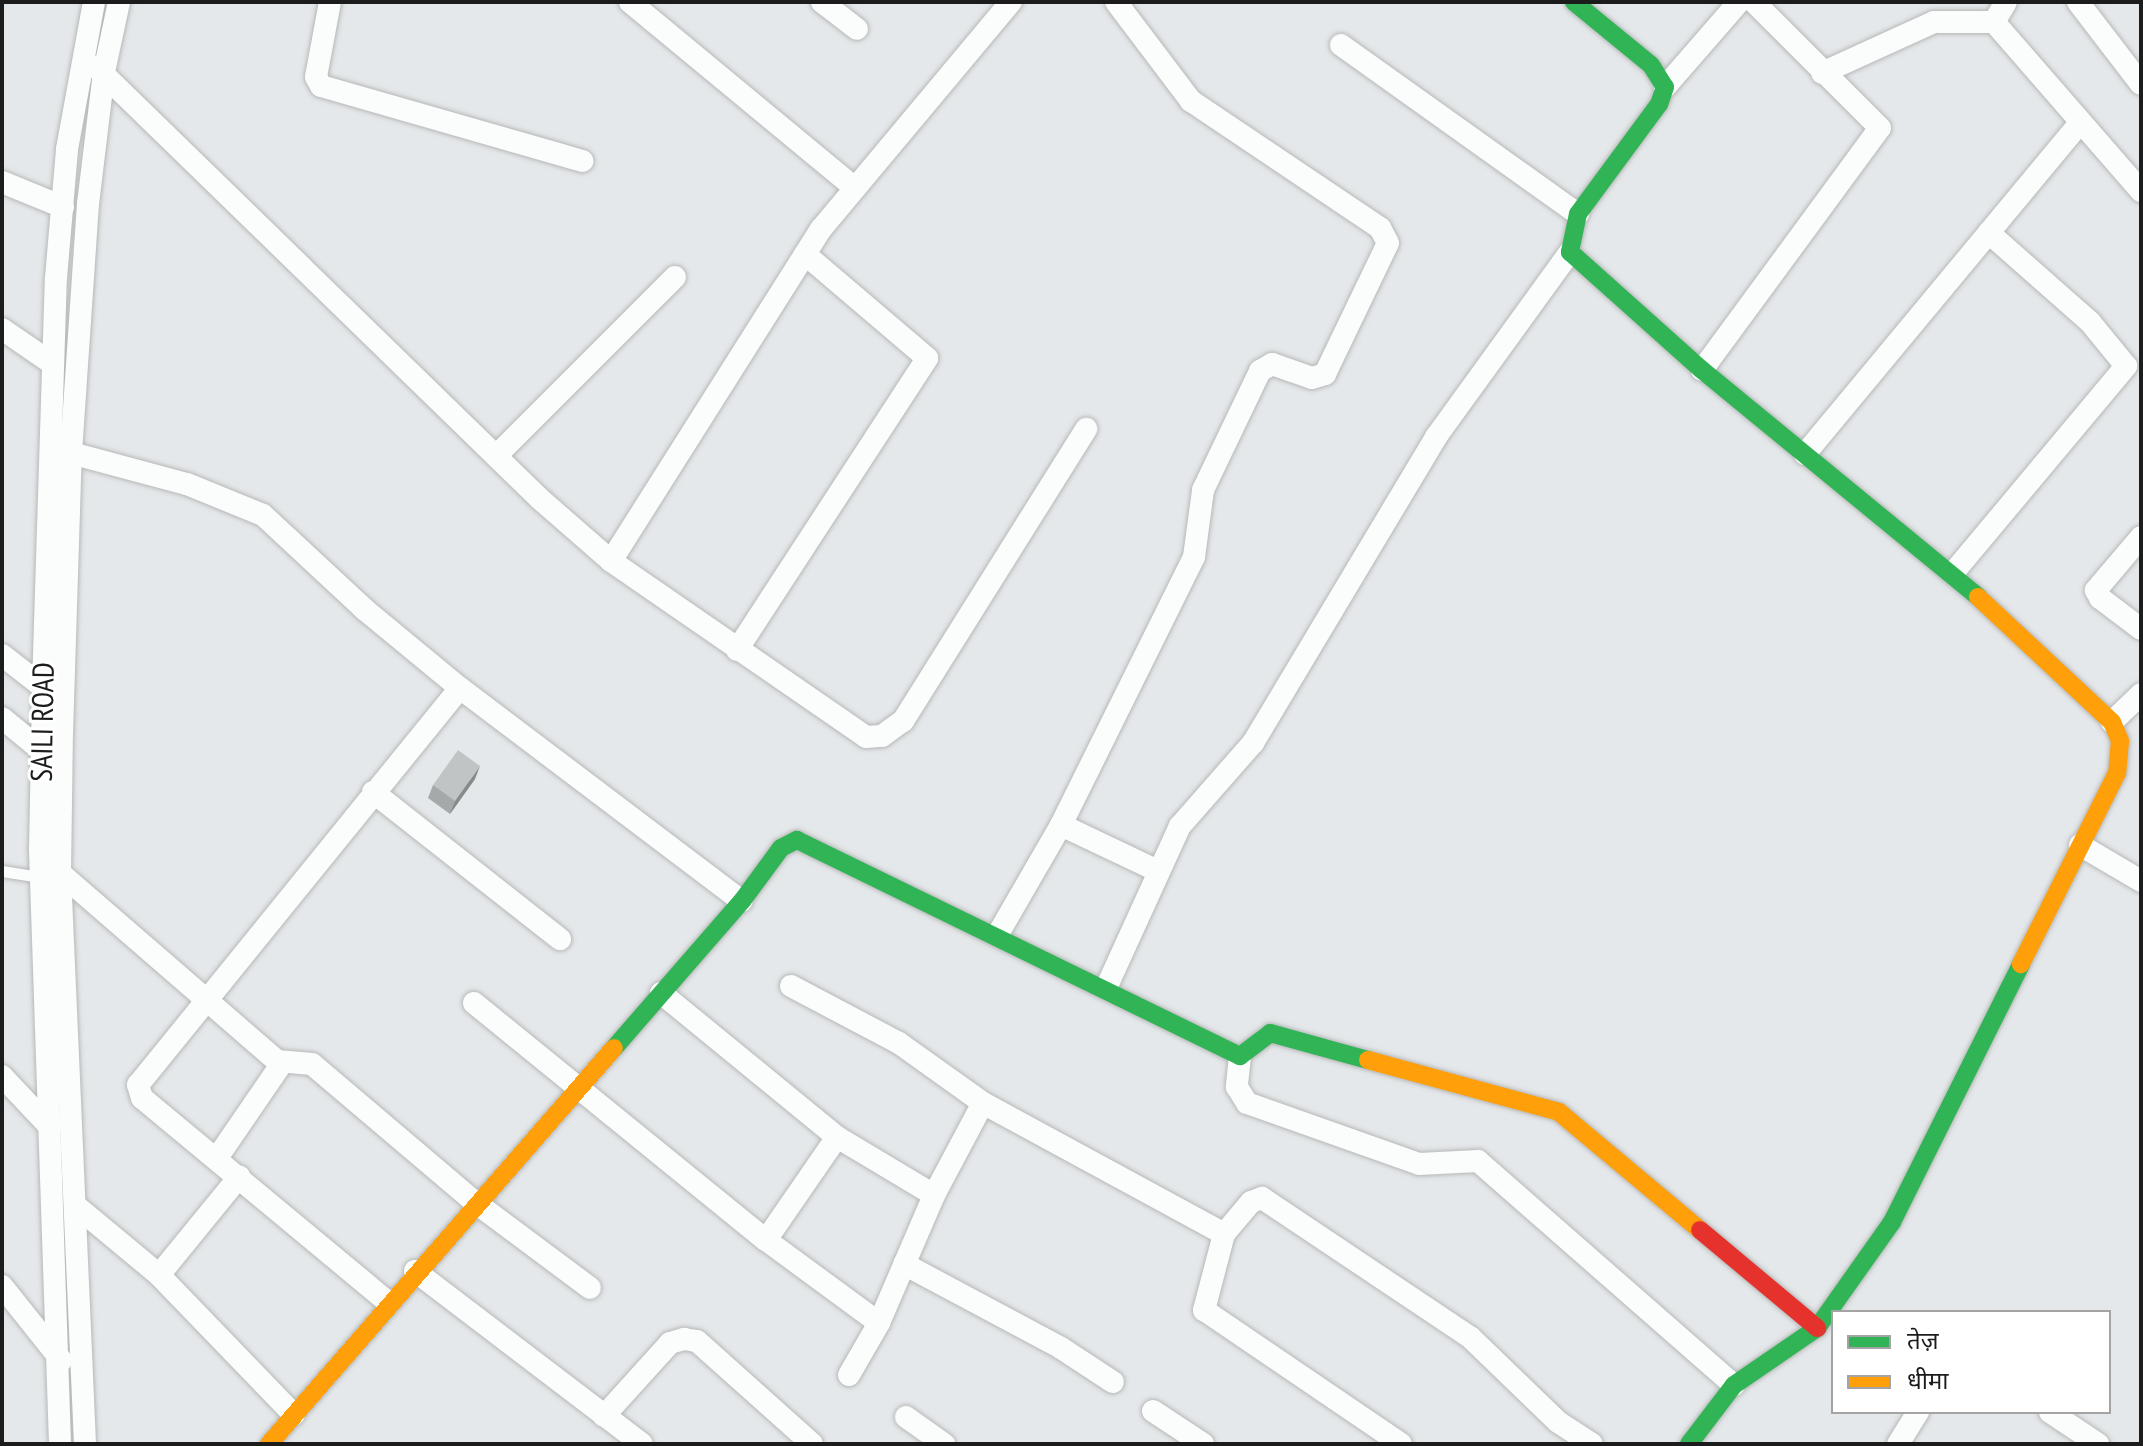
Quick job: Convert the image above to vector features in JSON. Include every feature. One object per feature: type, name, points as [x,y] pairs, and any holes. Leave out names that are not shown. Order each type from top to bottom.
[{"type":"street","name":"SAILI ROAD","points":[[60,1444],[50,1127],[51,875],[41,750],[53,364],[63,207],[81,58],[94,2]]},
{"type":"street","points":[[85,1444],[76,1206],[51,875],[71,453],[88,204],[104,72],[119,2]]},
{"type":"street","points":[[330,2],[316,77],[321,86],[582,161]]},
{"type":"street","points":[[630,2],[855,188]]},
{"type":"street","points":[[822,2],[857,29]]},
{"type":"street","points":[[611,561],[805,254],[855,188],[1011,2]]},
{"type":"street","points":[[998,934],[1061,825],[1194,557],[1203,490],[1260,371],[1272,364],[1312,378],[1325,374],[1388,243],[1380,228],[1191,101],[1116,2]]},
{"type":"street","points":[[1574,2],[1651,65],[1665,87]]},
{"type":"street","points":[[1107,986],[1180,826],[1253,743],[1436,437],[1570,252],[1578,214],[1659,104],[1665,87],[1739,2]]},
{"type":"street","points":[[1702,370],[1880,128],[1878,120],[1822,73],[1754,2]]},
{"type":"street","points":[[1994,22],[2006,2]]},
{"type":"street","points":[[2078,2],[2141,84]]},
{"type":"street","points":[[1822,73],[1934,22],[1994,22]]},
{"type":"street","points":[[1994,22],[2078,125],[2141,191]]},
{"type":"street","points":[[1341,45],[1578,214]]},
{"type":"street","points":[[81,58],[104,72],[496,456],[611,561],[866,737],[890,732],[903,721],[1086,429]]},
{"type":"street","points":[[1805,454],[2078,125]]},
{"type":"street","points":[[2,182],[63,207]]},
{"type":"street","points":[[1953,573],[2126,366],[2090,322],[1989,233]]},
{"type":"street","points":[[1570,252],[1702,370],[1953,573],[2112,722],[2120,741],[2117,773],[1892,1222],[1817,1328],[1734,1385],[1689,1444]]},
{"type":"street","points":[[737,650],[927,358],[805,254]]},
{"type":"street","points":[[496,456],[675,277]]},
{"type":"street","points":[[2,329],[53,364]]},
{"type":"street","points":[[71,453],[187,484],[263,515],[364,609],[460,688],[742,901]]},
{"type":"street","points":[[2141,537],[2096,594],[2141,629]]},
{"type":"street","points":[[2,655],[43,687]]},
{"type":"street","points":[[389,1303],[138,1091],[153,1060],[460,688]]},
{"type":"street","points":[[2112,722],[2141,694]]},
{"type":"street","points":[[2,718],[41,750]]},
{"type":"street","points":[[373,792],[560,939]]},
{"type":"street","points":[[1061,825],[1158,871]]},
{"type":"street","points":[[269,1444],[415,1271],[742,901],[781,848],[807,840],[1107,986],[1240,1056]]},
{"type":"street","points":[[2080,845],[2141,881]]},
{"type":"street","points":[[51,875],[282,1063]]},
{"type":"street","points":[[791,986],[899,1043],[983,1103],[1224,1234]]},
{"type":"street","points":[[661,993],[837,1137],[934,1195]]},
{"type":"street","points":[[474,1003],[766,1240],[879,1323]]},
{"type":"street","points":[[1734,1385],[1478,1161],[1419,1164],[1247,1103],[1237,1087],[1240,1056],[1270,1033],[1559,1112],[1817,1328]]},
{"type":"street","points":[[217,1158],[282,1063],[300,1059],[312,1064],[476,1203],[590,1288]]},
{"type":"street","points":[[2,1076],[50,1127]]},
{"type":"street","points":[[849,1375],[879,1323],[934,1195],[983,1103]]},
{"type":"street","points":[[766,1240],[837,1137]]},
{"type":"street","points":[[159,1275],[239,1177]]},
{"type":"street","points":[[1401,1444],[1204,1310],[1224,1234],[1251,1202],[1262,1198],[1470,1337],[1558,1422],[1592,1444]]},
{"type":"street","points":[[76,1206],[159,1275],[294,1415]]},
{"type":"street","points":[[904,1264],[1061,1348],[1113,1382]]},
{"type":"street","points":[[415,1271],[642,1444]]},
{"type":"street","points":[[2,1286],[58,1358],[82,1368]]},
{"type":"street","points":[[604,1416],[670,1343],[684,1339],[697,1341],[812,1444]]},
{"type":"street","points":[[1153,1411],[1203,1444]]},
{"type":"street","points":[[1898,1444],[1917,1414]]},
{"type":"street","points":[[2053,1414],[2098,1444]]},
{"type":"street","points":[[906,1417],[944,1444]]},
{"type":"lane","points":[[2,871],[51,875]]},
{"type":"building","points":[[458,750],[480,766],[455,801],[433,785]]},
{"type":"traffic: fast","points":[[1574,2],[1651,65],[1665,87],[1659,104],[1578,214],[1570,252],[1702,370],[1978,597]]},
{"type":"traffic: fast","points":[[614,1048],[742,901],[781,848],[797,840],[1240,1056],[1270,1033],[1368,1060]]},
{"type":"traffic: fast","points":[[1689,1444],[1734,1385],[1817,1328],[1892,1222],[2021,964]]},
{"type":"traffic: slow","points":[[1978,597],[2112,722],[2120,741],[2117,773],[2021,964]]},
{"type":"traffic: slow","points":[[269,1444],[614,1048]]},
{"type":"traffic: slow","points":[[1368,1060],[1559,1112],[1700,1230]]},
{"type":"traffic: jam","points":[[1700,1230],[1817,1328]]}]
